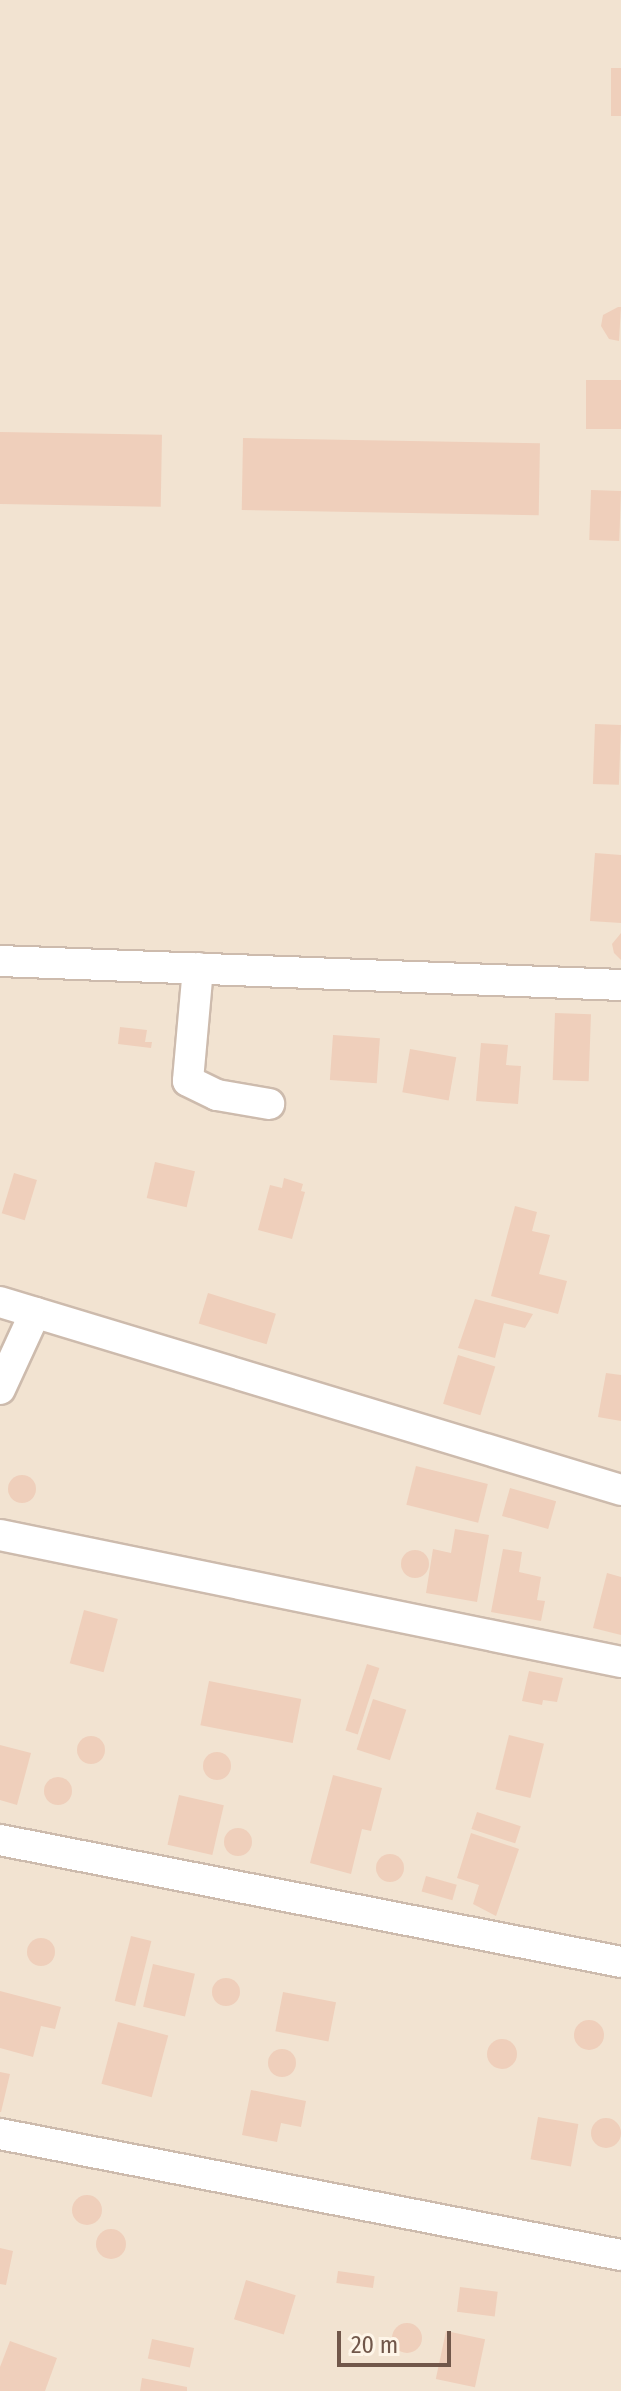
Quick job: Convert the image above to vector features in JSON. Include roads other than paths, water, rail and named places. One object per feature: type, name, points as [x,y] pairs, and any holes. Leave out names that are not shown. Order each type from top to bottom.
[{"type":"street","points":[[0,961],[621,985]]},
{"type":"street","points":[[198,968],[188,1081],[217,1095],[269,1104]]},
{"type":"street","points":[[0,1302],[621,1490]]},
{"type":"street","points":[[0,1389],[35,1313]]},
{"type":"street","points":[[0,1535],[621,1662]]},
{"type":"street","points":[[0,1840],[621,1962]]},
{"type":"street","points":[[0,2134],[621,2255]]}]
